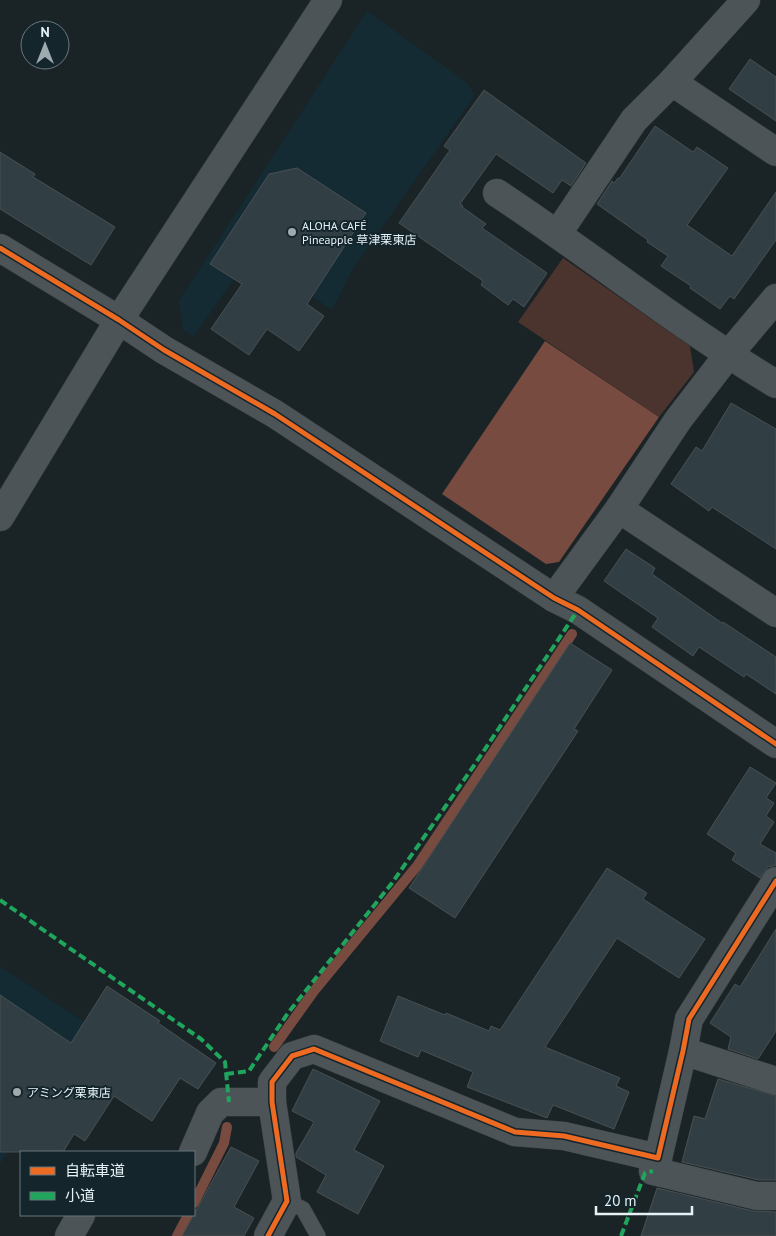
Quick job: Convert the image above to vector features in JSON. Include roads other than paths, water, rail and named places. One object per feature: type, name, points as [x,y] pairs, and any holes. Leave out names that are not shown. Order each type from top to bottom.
[{"type":"street","points":[[0,517],[120,320],[328,0]]},
{"type":"street","points":[[558,233],[634,120],[672,82],[746,0]]},
{"type":"street","points":[[672,82],[776,152]]},
{"type":"street","points":[[497,193],[558,233],[728,355],[776,384]]},
{"type":"street","points":[[0,248],[120,320],[164,350],[275,414],[554,598],[578,610],[776,744]]},
{"type":"street","points":[[554,598],[619,509],[678,420],[728,355],[776,298]]},
{"type":"street","points":[[619,509],[776,612]]},
{"type":"street","points":[[776,881],[689,1019],[658,1158],[653,1170],[757,1196],[776,1196]]},
{"type":"street","points":[[268,1236],[287,1201],[272,1102],[272,1082],[292,1056],[314,1049],[515,1132],[564,1136],[658,1158]]},
{"type":"street","points":[[683,1051],[776,1081]]},
{"type":"street","points":[[193,1151],[210,1113],[222,1102],[272,1102]]},
{"type":"street","points":[[69,1236],[80,1216]]},
{"type":"lane","points":[[287,1201],[303,1209],[318,1236]]},
{"type":"waterway","points":[[274,1047],[314,991],[417,866],[572,634]]},
{"type":"waterway","points":[[195,1201],[224,1143],[227,1127]]},
{"type":"waterway","points":[[177,1236],[187,1216]]},
{"type":"place","name":"ALOHA CAFÉ Pineapple 草津栗東店","points":[[292,232]]},
{"type":"place","name":"アミング栗東店","points":[[17,1092]]}]
